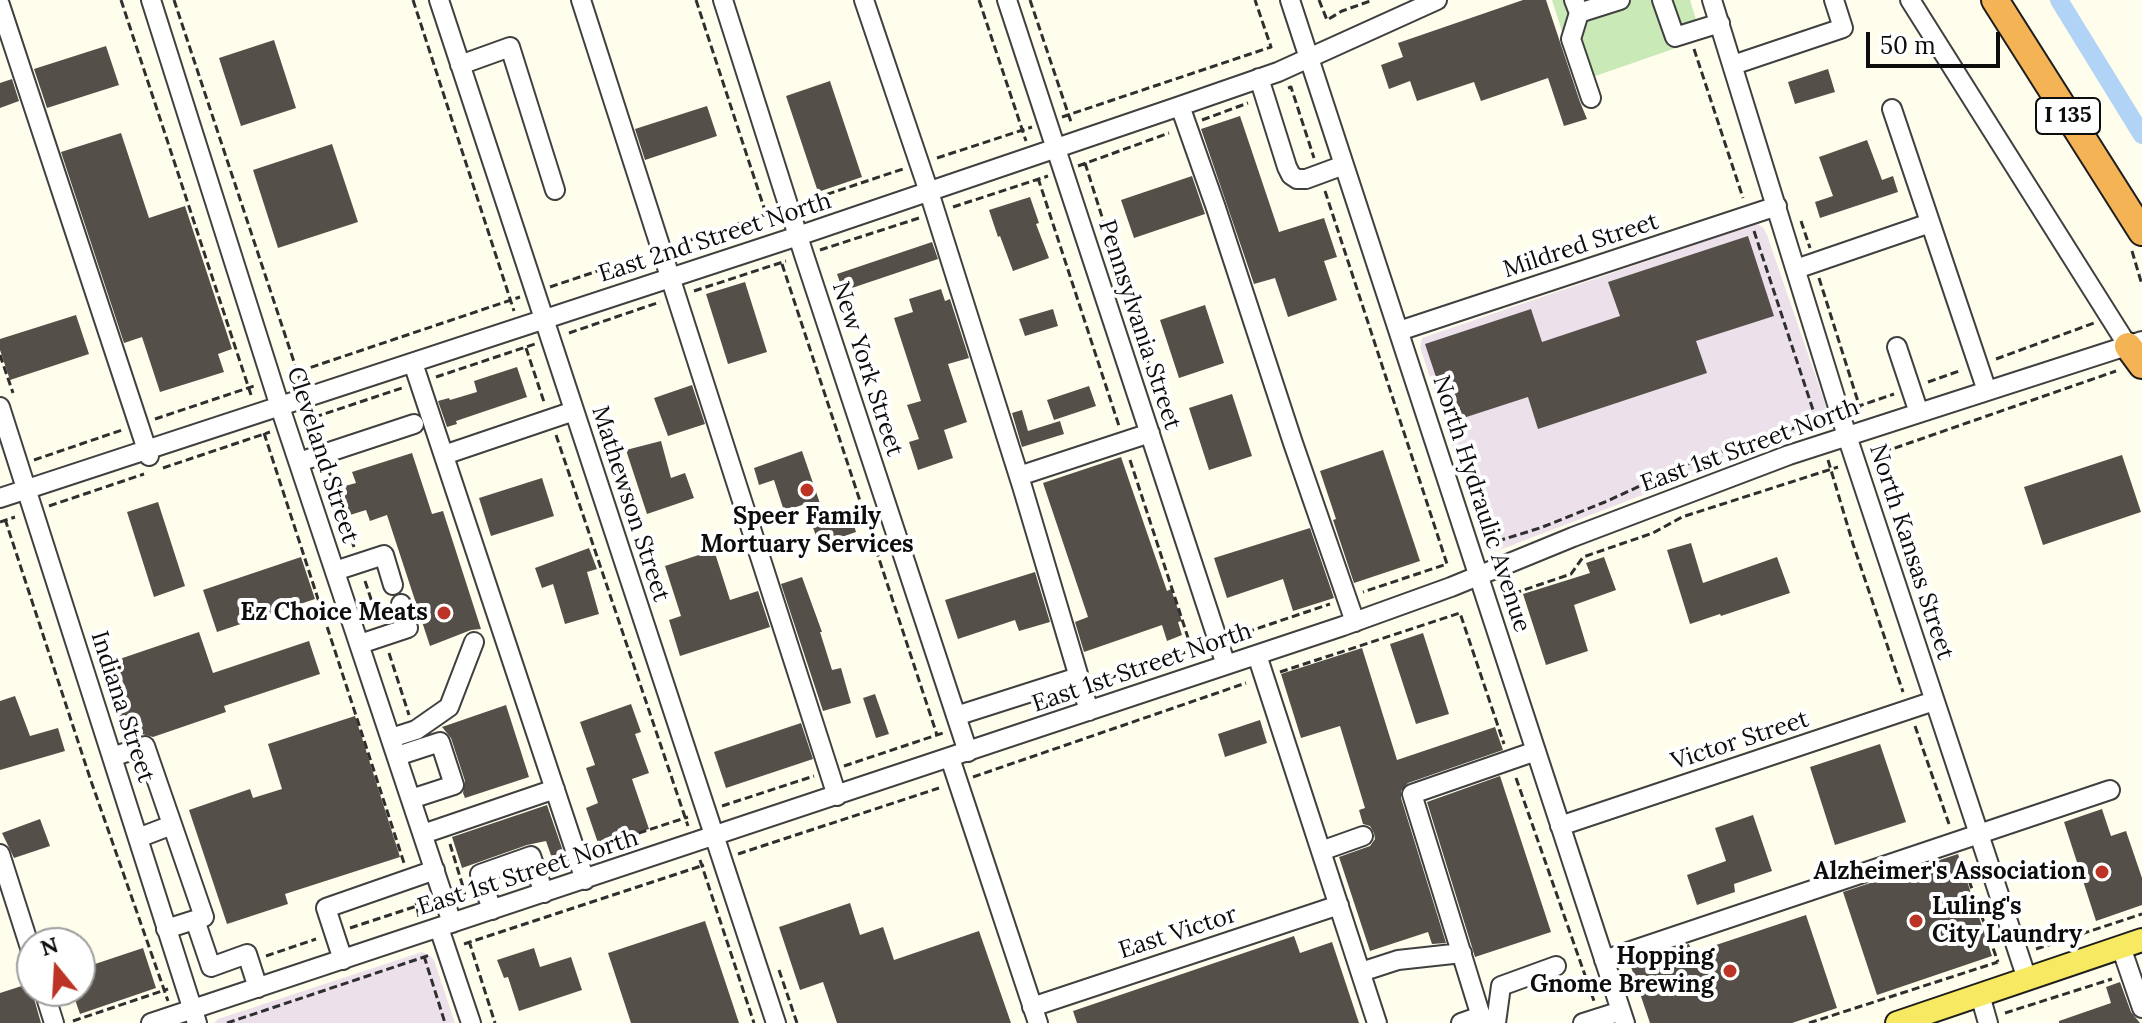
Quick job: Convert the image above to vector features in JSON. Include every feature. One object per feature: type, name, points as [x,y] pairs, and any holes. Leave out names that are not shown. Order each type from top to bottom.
[{"type":"highway","name":"I 135","points":[[1995,0],[2142,232]]},
{"type":"main road","points":[[1897,1023],[1938,1016],[1980,995],[2132,943]]},
{"type":"street","name":"Cleveland Street","points":[[151,0],[280,407],[444,897],[446,949],[471,1023]]},
{"type":"street","name":"Mathewson Street","points":[[439,0],[776,1023]]},
{"type":"street","points":[[581,0],[837,796]]},
{"type":"street","name":"New York Street","points":[[723,0],[958,722],[958,782],[1035,1015]]},
{"type":"street","points":[[864,0],[1019,476],[1089,711]]},
{"type":"street","name":"Pennsylvania Street","points":[[1007,0],[1226,665]]},
{"type":"street","name":"North Hydraulic Avenue","points":[[1290,0],[1623,1017]]},
{"type":"street","name":"East 2nd Street North","points":[[1,505],[27,489],[148,453],[1180,106],[1309,58],[1437,0]]},
{"type":"street","points":[[1591,98],[1571,39],[1577,7],[1620,0]]},
{"type":"street","points":[[1662,0],[1675,37],[1720,23]]},
{"type":"street","name":"North Kansas Street","points":[[1712,0],[1847,436],[2027,979]]},
{"type":"street","points":[[1733,65],[1843,28],[1834,0]]},
{"type":"street","points":[[1910,0],[2137,351]]},
{"type":"street","points":[[0,5],[148,453]]},
{"type":"street","points":[[460,65],[510,47],[555,190]]},
{"type":"street","points":[[1259,78],[1291,175],[1306,179],[1344,165]]},
{"type":"street","points":[[1180,106],[1355,622]]},
{"type":"street","points":[[1892,109],[1987,391]]},
{"type":"street","name":"Mildred Street","points":[[1399,331],[1777,206]]},
{"type":"street","points":[[1796,269],[1930,223]]},
{"type":"street","points":[[1897,347],[1919,413]]},
{"type":"street","name":"East 1st Street North","points":[[151,1023],[174,1016],[194,1016],[258,988],[1355,622],[1760,466],[1847,436],[1987,391],[2137,351]]},
{"type":"street","points":[[413,363],[585,880]]},
{"type":"street","name":"Indiana Street","points":[[0,407],[194,1016]]},
{"type":"street","points":[[444,455],[574,411]]},
{"type":"street","points":[[299,462],[414,424]]},
{"type":"street","points":[[1019,476],[1150,433]]},
{"type":"street","points":[[335,571],[384,555],[393,585]]},
{"type":"street","points":[[360,644],[408,628],[401,604]]},
{"type":"street","points":[[394,747],[449,707],[474,642]]},
{"type":"street","points":[[1257,655],[1377,1023]]},
{"type":"street","points":[[958,722],[1080,682]]},
{"type":"street","name":"Victor Street","points":[[1560,826],[1934,701]]},
{"type":"street","points":[[394,747],[440,742],[445,756],[454,785],[411,799]]},
{"type":"street","points":[[112,757],[145,746],[204,917],[166,929]]},
{"type":"street","points":[[1487,1021],[1462,953],[1412,794],[1536,751]]},
{"type":"street","points":[[423,834],[555,789]]},
{"type":"street","points":[[1604,960],[2110,790]]},
{"type":"street","points":[[138,838],[172,825]]},
{"type":"street","points":[[1321,851],[1363,836]]},
{"type":"street","points":[[0,854],[23,927]]},
{"type":"street","points":[[492,910],[480,874],[531,856],[544,893]]},
{"type":"street","points":[[343,960],[326,908],[435,870]]},
{"type":"street","name":"East Victor","points":[[1035,1015],[1339,905]]},
{"type":"street","points":[[195,920],[211,967],[247,954],[258,988]]},
{"type":"street","points":[[2132,943],[2130,973],[2142,1008]]},
{"type":"street","points":[[1361,972],[1398,960],[1462,953]]},
{"type":"street","points":[[1487,1021],[1501,986],[1556,966]]},
{"type":"street","points":[[1980,995],[1988,1021]]},
{"type":"street","points":[[1592,1020],[1623,1017]]},
{"type":"street","points":[[1461,1023],[1487,1021]]},
{"type":"path","points":[[121,0],[417,906],[469,942],[495,1023]]},
{"type":"path","points":[[413,0],[519,328],[754,1023]]},
{"type":"path","points":[[696,0],[937,735]]},
{"type":"path","points":[[979,0],[1192,650]]},
{"type":"path","points":[[1030,0],[1172,438]]},
{"type":"path","points":[[1319,0],[1327,20],[1373,0]]},
{"type":"path","points":[[1490,548],[1501,540],[1605,502],[1701,458],[1840,413],[2096,322]]},
{"type":"path","points":[[1506,596],[1571,574],[1583,557],[1653,533],[1682,517],[1856,461],[2116,371]]},
{"type":"path","points":[[1,505],[91,781],[174,1016]]},
{"type":"path","points":[[1080,682],[1192,650],[1447,564]]},
{"type":"path","points":[[227,1023],[1460,613],[1592,1020]]},
{"type":"path","points":[[577,853],[937,735],[958,722]]},
{"type":"path","points":[[249,962],[484,884]]},
{"type":"path","points":[[445,1023],[425,957],[464,890]]},
{"type":"path","points":[[1809,1023],[2142,914]]},
{"type":"path","points":[[1988,1021],[2130,973]]},
{"type":"path","points":[[66,1023],[184,984]]},
{"type":"shaded area","points":[[1756,224],[1763,227],[1767,235],[1830,418],[1828,425],[1490,552],[1485,546],[1420,347],[1422,338]]},
{"type":"shaded area","points":[[422,952],[434,960],[455,1023],[214,1023],[218,1019]]},
{"type":"green space","points":[[1552,0],[1690,0],[1702,39],[1578,82]]},
{"type":"building","points":[[1523,0],[1546,0],[1587,119],[1564,126],[1548,78],[1481,101],[1474,82],[1417,101],[1410,81],[1389,89],[1381,65],[1403,57],[1398,43]]},
{"type":"building","points":[[274,40],[296,108],[241,126],[219,58]]},
{"type":"building","points":[[106,46],[119,85],[47,108],[34,69]]},
{"type":"building","points":[[1828,69],[1835,92],[1795,104],[1788,82]]},
{"type":"building","points":[[12,79],[19,101],[0,108],[0,83]]},
{"type":"building","points":[[830,81],[862,177],[818,192],[786,96]]},
{"type":"building","points":[[707,106],[717,136],[645,160],[635,129]]},
{"type":"building","points":[[1240,116],[1279,232],[1324,218],[1337,257],[1324,261],[1337,300],[1288,317],[1275,278],[1254,284],[1201,129]]},
{"type":"building","points":[[121,133],[149,218],[185,206],[232,349],[218,354],[224,372],[160,392],[142,337],[124,343],[61,152]]},
{"type":"building","points":[[1867,140],[1882,180],[1893,176],[1898,192],[1820,218],[1815,202],[1833,196],[1819,157]]},
{"type":"building","points":[[332,144],[358,222],[278,248],[253,170]]},
{"type":"building","points":[[1192,176],[1205,214],[1134,238],[1121,200]]},
{"type":"building","points":[[1030,197],[1049,258],[1013,271],[989,210]]},
{"type":"building","points":[[1748,236],[1774,316],[1696,341],[1707,373],[1538,429],[1528,397],[1451,422],[1425,344],[1531,309],[1542,342],[1620,316],[1608,282]]},
{"type":"building","points":[[932,242],[938,259],[843,291],[837,274]]},
{"type":"building","points":[[745,282],[767,352],[728,364],[706,294]]},
{"type":"building","points":[[941,289],[945,301],[950,299],[969,358],[948,364],[967,422],[944,430],[953,458],[918,470],[909,442],[919,439],[907,405],[921,401],[894,318],[913,312],[909,299]]},
{"type":"building","points":[[1205,305],[1224,363],[1179,378],[1160,320]]},
{"type":"building","points":[[1053,309],[1058,326],[1025,336],[1019,319]]},
{"type":"building","points":[[76,315],[89,354],[10,380],[0,350],[0,339]]},
{"type":"building","points":[[517,367],[527,397],[456,421],[457,424],[447,427],[438,401],[477,392],[474,381]]},
{"type":"building","points":[[692,385],[705,424],[668,436],[654,398]]},
{"type":"building","points":[[1089,386],[1096,406],[1054,420],[1047,400]]},
{"type":"building","points":[[1232,394],[1252,456],[1209,470],[1189,408]]},
{"type":"building","points":[[1022,410],[1028,431],[1060,421],[1064,434],[1022,447],[1012,413]]},
{"type":"building","points":[[661,441],[671,478],[685,473],[694,498],[647,514],[626,450]]},
{"type":"building","points":[[1383,450],[1420,561],[1354,583],[1320,471]]},
{"type":"building","points":[[802,451],[825,518],[849,509],[856,532],[819,545],[805,504],[784,511],[774,480],[759,485],[754,468]]},
{"type":"building","points":[[412,453],[432,514],[443,511],[481,629],[430,646],[387,515],[370,521],[366,510],[350,515],[341,487],[356,483],[352,472]]},
{"type":"building","points":[[2122,455],[2141,512],[2043,545],[2024,487]]},
{"type":"building","points":[[1121,457],[1167,591],[1171,589],[1182,621],[1178,622],[1182,635],[1167,641],[1162,625],[1084,652],[1075,622],[1088,617],[1043,483]]},
{"type":"building","points":[[542,478],[554,516],[491,536],[479,498]]},
{"type":"building","points":[[158,502],[185,586],[154,597],[127,512]]},
{"type":"building","points":[[1310,528],[1334,598],[1293,611],[1283,579],[1227,598],[1214,558]]},
{"type":"building","points":[[1691,543],[1703,583],[1777,557],[1790,593],[1690,624],[1667,550]]},
{"type":"building","points":[[589,548],[597,569],[587,572],[599,614],[565,624],[553,584],[542,588],[535,568]]},
{"type":"building","points":[[714,550],[730,600],[758,591],[770,627],[680,656],[669,620],[681,616],[665,566]]},
{"type":"building","points":[[301,557],[315,599],[217,632],[203,590]]},
{"type":"building","points":[[1604,557],[1616,590],[1574,605],[1588,651],[1546,665],[1523,594],[1590,573],[1586,563]]},
{"type":"building","points":[[1035,572],[1050,622],[1019,631],[1015,620],[958,639],[945,600]]},
{"type":"building","points":[[802,577],[832,670],[841,668],[851,703],[823,711],[781,584]]},
{"type":"building","points":[[199,632],[213,673],[309,641],[320,674],[224,706],[226,712],[153,737],[142,734],[127,739],[102,665]]},
{"type":"building","points":[[1423,633],[1449,714],[1416,724],[1390,644]]},
{"type":"building","points":[[1362,648],[1397,760],[1495,727],[1503,750],[1408,783],[1401,791],[1446,943],[1432,944],[1428,932],[1370,951],[1339,857],[1370,846],[1375,839],[1370,826],[1363,824],[1359,810],[1365,808],[1340,726],[1301,738],[1281,674]]},
{"type":"building","points":[[875,694],[889,734],[876,738],[863,698]]},
{"type":"building","points":[[15,696],[30,736],[58,728],[65,751],[0,770],[0,701]]},
{"type":"building","points":[[631,704],[641,732],[635,734],[649,773],[632,779],[649,829],[599,846],[586,808],[598,803],[586,768],[595,765],[580,722]]},
{"type":"building","points":[[506,705],[529,777],[465,798],[465,781],[451,738],[442,727]]},
{"type":"building","points":[[355,716],[400,857],[285,894],[288,904],[227,924],[189,810],[250,789],[253,798],[282,789],[268,744]]},
{"type":"building","points":[[1260,720],[1267,743],[1225,757],[1218,734]]},
{"type":"building","points":[[801,723],[813,759],[726,788],[714,752]]},
{"type":"building","points":[[1880,744],[1906,822],[1835,845],[1810,767]]},
{"type":"building","points":[[1500,776],[1551,932],[1475,957],[1427,802]]},
{"type":"building","points":[[547,805],[565,857],[553,861],[546,841],[462,868],[452,837]]},
{"type":"building","name":"Alzheimer's Association","points":[[2102,809],[2111,836],[2126,831],[2142,878],[2142,905],[2096,921],[2064,822]]},
{"type":"building","points":[[1753,815],[1772,871],[1734,884],[1735,892],[1697,905],[1687,875],[1726,861],[1715,828]]},
{"type":"building","points":[[40,819],[50,846],[14,858],[2,833]]},
{"type":"building","name":"Luling's City Laundry","points":[[1958,854],[1992,956],[1877,995],[1843,892]]},
{"type":"building","points":[[850,903],[860,935],[883,927],[894,960],[979,931],[1011,1023],[837,1023],[823,982],[800,990],[779,927]]},
{"type":"building","points":[[1806,915],[1837,1008],[1792,1023],[1650,1023],[1630,964],[1689,944],[1692,953]]},
{"type":"building","points":[[705,921],[739,1023],[631,1023],[608,953]]},
{"type":"building","points":[[1294,936],[1300,953],[1332,942],[1359,1023],[1077,1023],[1073,1011]]},
{"type":"building","points":[[143,948],[156,988],[80,1014],[78,1007],[96,1007],[96,964]]},
{"type":"building","points":[[534,948],[540,967],[571,957],[582,990],[519,1011],[508,977],[504,978],[497,960]]},
{"type":"building","points":[[2120,982],[2131,1012],[2140,1023],[2059,1023],[2111,1003],[2106,987]]},
{"type":"building","points":[[16,988],[16,1007],[36,1007],[41,1023],[0,1023],[0,993]]},
{"type":"waterway","points":[[2059,0],[2142,135]]},
{"type":"place","name":"Speer Family Mortuary Services","points":[[807,490]]},
{"type":"place","name":"Ez Choice Meats","points":[[444,613]]},
{"type":"place","name":"Alzheimer's Association","points":[[2102,872]]},
{"type":"place","name":"Luling's City Laundry","points":[[1916,921]]},
{"type":"place","name":"Hopping Gnome Brewing","points":[[1730,971]]}]
